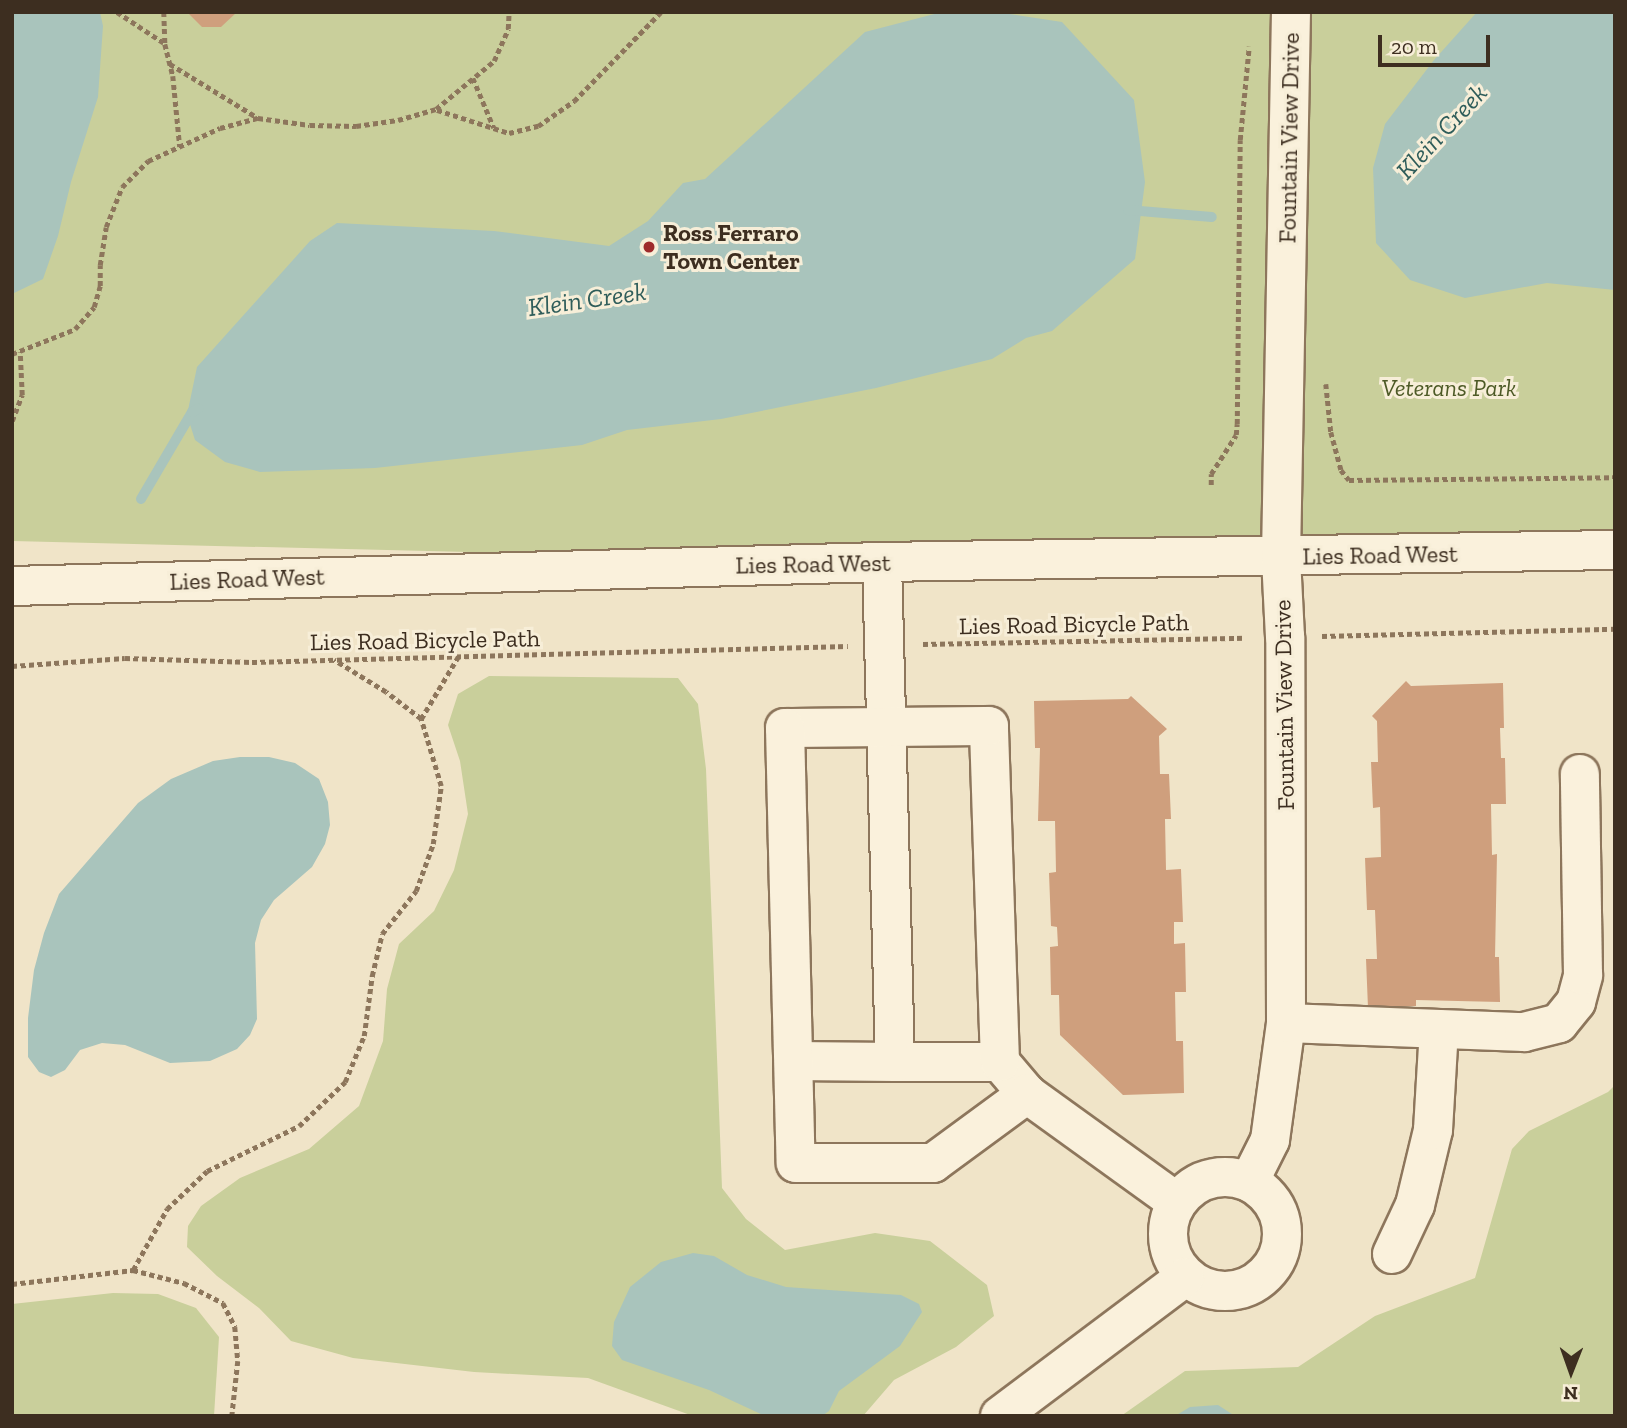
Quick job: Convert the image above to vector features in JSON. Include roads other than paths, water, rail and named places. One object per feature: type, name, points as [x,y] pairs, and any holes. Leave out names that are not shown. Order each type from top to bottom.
[{"type":"street","name":"Fountain View Drive","points":[[1249,1182],[1270,1140],[1286,1023],[1285,651],[1281,557],[1291,12]]},
{"type":"street","name":"Lies Road West","points":[[12,586],[882,562],[1615,550]]},
{"type":"street","points":[[882,562],[895,1062]]},
{"type":"street","points":[[1027,1094],[933,1163],[796,1163],[785,728],[989,726],[1000,1062],[1027,1094],[1177,1202]]},
{"type":"street","points":[[1286,1023],[1524,1032],[1559,1023],[1576,1002],[1583,975],[1585,946],[1580,774]]},
{"type":"street","points":[[1392,1254],[1415,1205],[1433,1130],[1439,1029]]},
{"type":"street","points":[[794,1061],[1000,1062]]},
{"type":"street","points":[[1233,1177],[1249,1182],[1264,1192],[1275,1207],[1281,1223],[1282,1241],[1272,1266],[1253,1285],[1236,1291],[1209,1290],[1185,1277],[1175,1264],[1167,1233],[1177,1202],[1202,1182],[1233,1177]]},
{"type":"street","points":[[1000,1416],[1185,1277]]},
{"type":"water","points":[[12,12],[100,12],[103,26],[98,97],[71,182],[58,236],[43,279],[12,294]]},
{"type":"water","points":[[942,12],[997,12],[1062,22],[1134,100],[1145,182],[1135,259],[1052,331],[1026,338],[992,359],[876,388],[721,419],[627,430],[582,445],[375,468],[260,472],[225,462],[195,440],[187,415],[197,367],[310,241],[337,223],[494,231],[609,246],[648,221],[683,183],[705,179],[865,32]]},
{"type":"water","points":[[1477,12],[1615,12],[1615,290],[1547,283],[1465,298],[1410,280],[1376,243],[1373,168],[1385,124],[1434,60]]},
{"type":"water","points":[[269,757],[295,763],[319,779],[328,802],[330,825],[325,844],[312,867],[274,900],[261,920],[255,943],[257,1019],[250,1035],[237,1049],[210,1061],[170,1063],[125,1045],[102,1043],[80,1050],[65,1070],[51,1077],[39,1072],[28,1057],[28,1018],[34,970],[59,894],[138,803],[171,779],[213,761]]},
{"type":"water","points":[[693,1253],[714,1256],[747,1275],[786,1287],[901,1295],[919,1304],[922,1312],[900,1346],[839,1391],[829,1411],[822,1416],[765,1416],[709,1390],[622,1360],[612,1346],[614,1322],[630,1287],[661,1262]]},
{"type":"water","points":[[1218,1405],[1235,1416],[1175,1416],[1190,1407]]},
{"type":"waterway","name":"Klein Creek","points":[[1128,210],[1212,217]]},
{"type":"waterway","name":"Klein Creek","points":[[141,499],[192,412],[198,409]]},
{"type":"place","name":"Ross Ferraro Town Center","points":[[649,247]]},
{"type":"park label","name":"Veterans Park","points":[[1449,388]]}]
